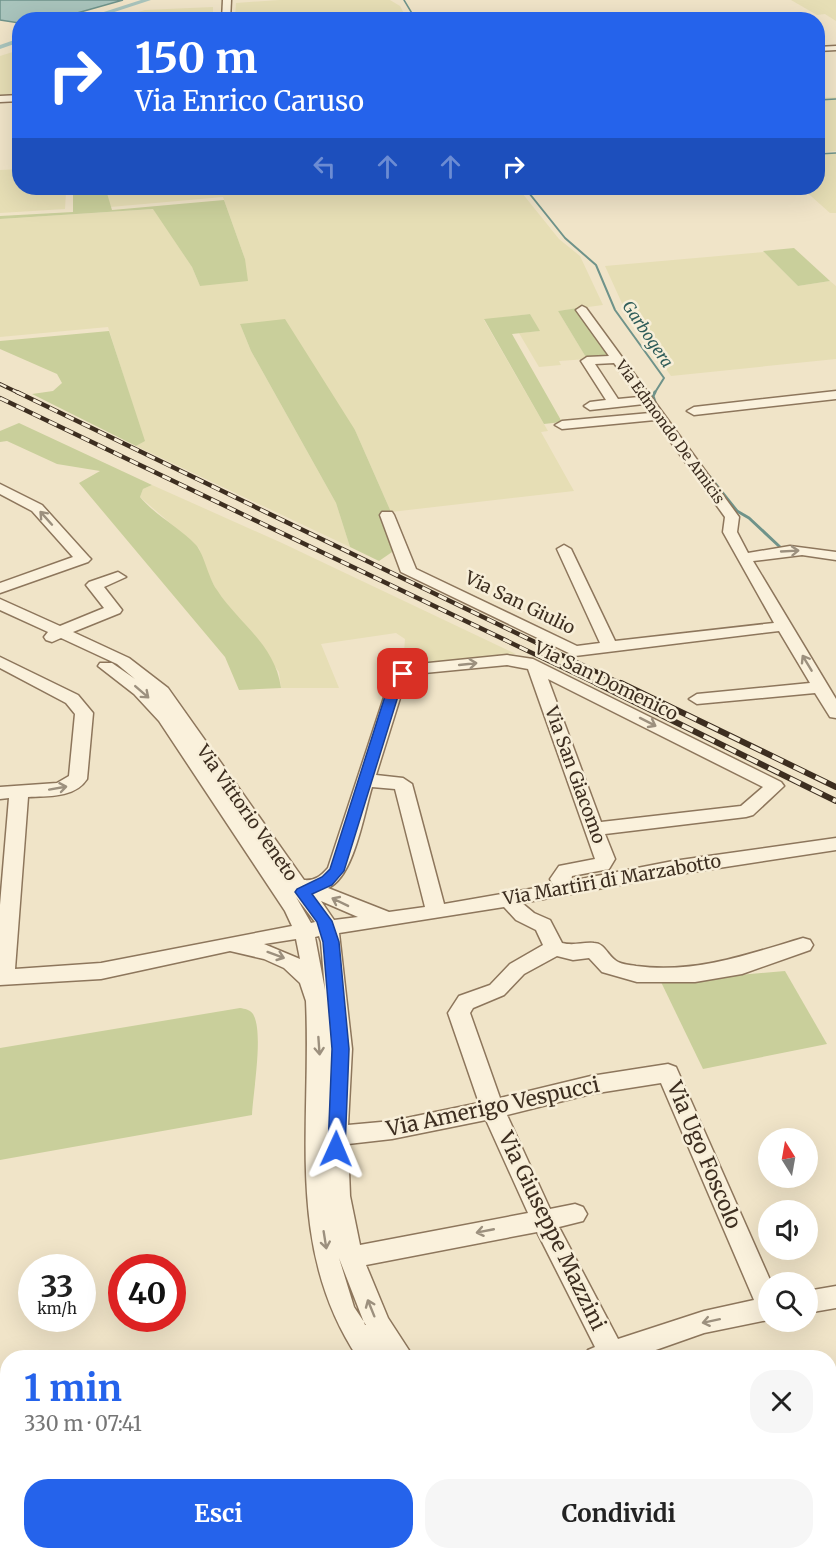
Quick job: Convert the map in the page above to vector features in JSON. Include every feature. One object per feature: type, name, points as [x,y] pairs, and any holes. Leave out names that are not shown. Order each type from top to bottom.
[{"type":"street","name":"Via Edmondo De Amicis","points":[[582,310],[732,517],[730,532],[744,559],[835,708]]},
{"type":"street","points":[[615,404],[587,361],[617,359]]},
{"type":"street","points":[[694,411],[836,395]]},
{"type":"street","points":[[590,406],[647,400]]},
{"type":"street","points":[[562,425],[658,416]]},
{"type":"street","points":[[0,588],[83,559],[37,508],[3,493]]},
{"type":"street","name":"Via San Giulio","points":[[387,515],[409,572],[575,651],[785,626]]},
{"type":"street","points":[[564,549],[610,647]]},
{"type":"street","points":[[744,559],[785,551],[812,550],[836,556]]},
{"type":"street","points":[[55,635],[76,623],[114,610],[94,585],[118,577]]},
{"type":"street","name":"Via Vittorio Veneto","points":[[0,604],[118,672],[150,698],[278,884],[305,930],[314,988],[327,1135],[351,1257],[378,1325],[395,1350]]},
{"type":"street","name":"Via Vittorio Veneto","points":[[0,612],[123,661],[162,692],[302,887],[328,927],[340,1049],[318,1198],[328,1259],[341,1306],[369,1350]]},
{"type":"street","name":"Via San Domenico","points":[[365,780],[397,680],[409,670],[507,660],[535,666],[775,786],[746,811],[594,829]]},
{"type":"street","points":[[0,662],[72,699],[84,713],[78,779],[66,787],[10,793],[2,977]]},
{"type":"street","name":"Via San Giacomo","points":[[535,666],[605,862],[566,871],[560,879],[564,889]]},
{"type":"street","points":[[697,699],[821,687]]},
{"type":"street","points":[[302,887],[334,876],[365,780],[403,784],[436,912]]},
{"type":"street","name":"Via Martiri di Marzabotto","points":[[2,977],[101,971],[226,944],[305,930],[436,912],[611,882],[673,867],[836,844]]},
{"type":"street","name":"Via Martiri di Marzabotto","points":[[302,887],[368,914],[389,919]]},
{"type":"street","points":[[509,898],[514,909],[529,920],[543,925],[555,948],[573,953],[594,950],[609,967],[637,974],[695,974],[742,966],[803,945]]},
{"type":"street","points":[[226,944],[255,949],[287,959],[302,971],[314,988]]},
{"type":"street","name":"Via Giuseppe Mazzini","points":[[555,948],[517,969],[497,990],[466,1002],[459,1013],[471,1056],[493,1109],[602,1350]]},
{"type":"street","name":"Via Amerigo Vespucci","points":[[327,1135],[403,1129],[592,1085],[668,1073]]},
{"type":"street","name":"Via Ugo Foscolo","points":[[668,1073],[758,1281]]},
{"type":"street","points":[[351,1257],[575,1214]]},
{"type":"street","points":[[818,1300],[836,1297]]},
{"type":"street","points":[[619,1350],[704,1322],[758,1311]]},
{"type":"shaded area","points":[[279,0],[390,0],[400,6],[403,12],[235,12],[236,3]]},
{"type":"shaded area","points":[[791,0],[836,0],[836,21],[825,12],[812,12]]},
{"type":"shaded area","points":[[213,7],[213,12],[138,12]]},
{"type":"shaded area","points":[[12,52],[12,97],[0,98],[0,56]]},
{"type":"shaded area","points":[[836,97],[836,151],[825,152],[825,98]]},
{"type":"shaded area","points":[[836,153],[836,213],[830,213],[810,195],[825,195],[825,154]]},
{"type":"shaded area","points":[[12,169],[12,195],[66,195],[65,209],[0,213],[0,170]]},
{"type":"shaded area","points":[[106,195],[524,195],[559,239],[580,256],[603,305],[558,311],[587,359],[559,361],[561,365],[539,367],[519,333],[539,331],[530,314],[484,320],[548,431],[541,432],[574,491],[391,512],[355,430],[240,324],[251,351],[336,503],[350,547],[136,446],[144,441],[108,327],[0,337],[0,219],[154,209],[192,267],[200,286],[245,259],[223,197],[110,207]]},
{"type":"shaded area","points":[[764,252],[798,286],[830,281],[836,286],[836,359],[671,376],[657,357],[646,336],[625,310],[605,266]]},
{"type":"shaded area","points":[[152,485],[282,543],[516,654],[403,665],[405,639],[396,633],[321,644],[339,688],[281,688],[279,672],[217,591],[204,566],[199,548],[140,497],[143,489]]},
{"type":"green space","points":[[73,195],[108,195],[112,210],[224,200],[245,259],[248,281],[200,286],[192,267],[153,209],[0,219],[0,216],[73,212]]},
{"type":"green space","points":[[794,248],[830,281],[798,286],[763,251]]},
{"type":"green space","points":[[578,308],[610,357],[587,359],[558,311]]},
{"type":"green space","points":[[530,314],[540,331],[512,334],[562,422],[544,424],[484,319]]},
{"type":"green space","points":[[285,319],[355,430],[391,512],[382,513],[395,550],[379,561],[350,547],[336,503],[251,351],[240,324]]},
{"type":"green space","points":[[109,331],[145,441],[136,446],[32,394],[53,391],[62,383],[57,374],[0,349],[0,341]]},
{"type":"green space","points":[[19,423],[152,485],[143,489],[140,497],[196,545],[217,590],[272,659],[281,688],[239,690],[225,657],[79,483],[100,471],[57,464],[7,441],[0,442],[0,431]]},
{"type":"green space","points":[[785,971],[827,1044],[703,1069],[661,982]]},
{"type":"green space","points":[[240,1008],[253,1014],[258,1034],[252,1115],[0,1160],[0,1048]]},
{"type":"water","points":[[0,0],[123,0],[81,12],[12,12],[12,22],[0,20]]},
{"type":"waterway","points":[[108,12],[148,0]]},
{"type":"waterway","name":"Garbogera","points":[[404,0],[411,12]]},
{"type":"waterway","points":[[0,47],[12,43]]},
{"type":"waterway","points":[[825,100],[836,99]]},
{"type":"waterway","points":[[825,154],[836,153]]},
{"type":"waterway","name":"Garbogera","points":[[531,195],[565,238],[596,265],[615,310],[664,378],[654,394]]},
{"type":"waterway","name":"Garbogera","points":[[654,394],[656,405]]},
{"type":"waterway","name":"Garbogera","points":[[709,476],[737,511],[749,518],[780,547]]},
{"type":"railway","points":[[0,384],[21,394]]},
{"type":"railway","points":[[17,392],[624,685]]},
{"type":"railway","points":[[0,398],[599,685]]},
{"type":"railway","points":[[596,683],[836,801]]},
{"type":"railway","points":[[621,683],[836,787]]},
{"type":"route","points":[[336,1149],[340,1049],[331,942],[325,921],[302,892],[327,881],[337,871],[392,693],[397,680],[403,674]]}]
